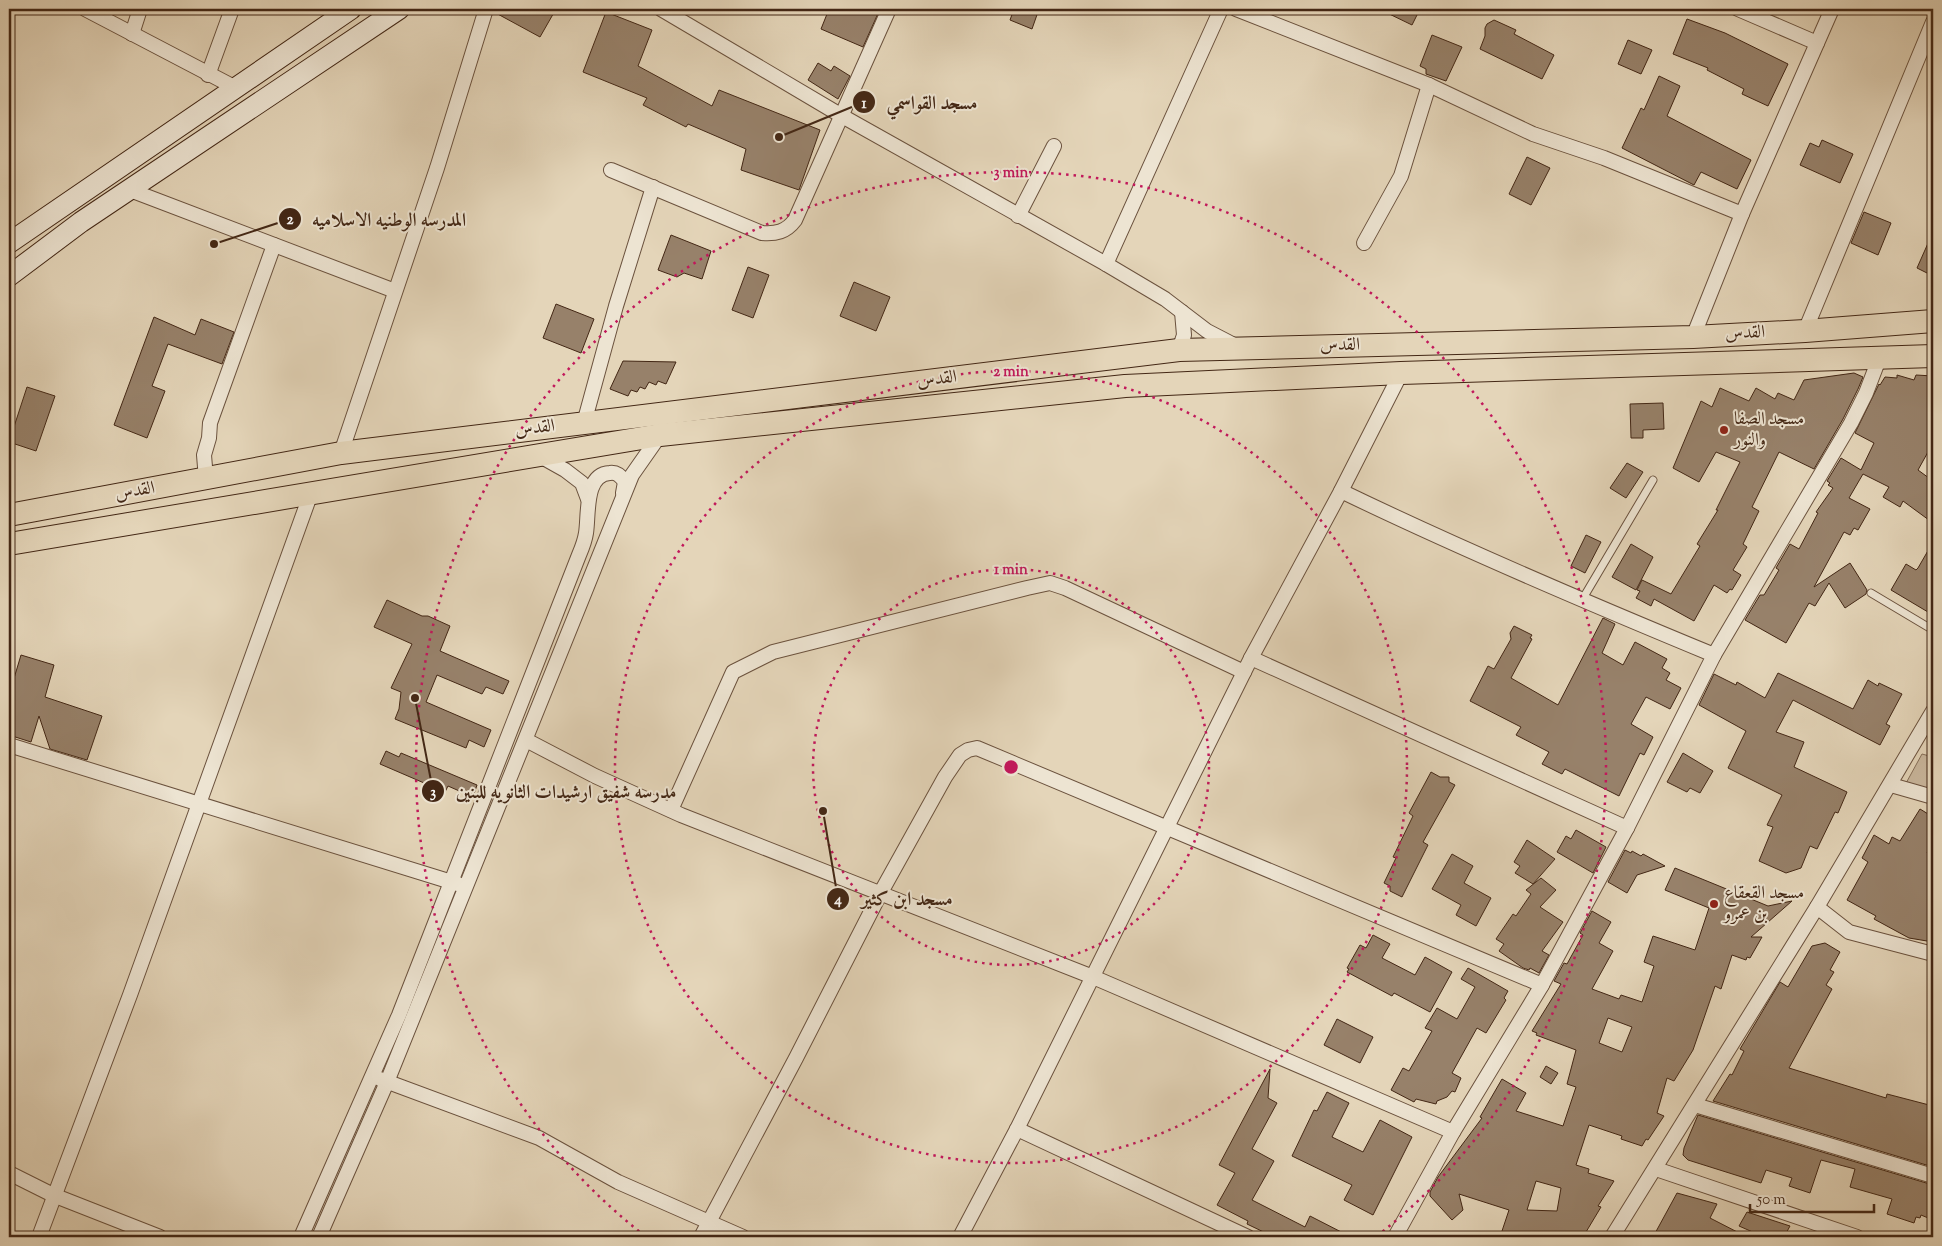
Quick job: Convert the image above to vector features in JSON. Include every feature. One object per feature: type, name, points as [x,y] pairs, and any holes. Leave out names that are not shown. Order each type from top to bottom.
[{"type":"main road","points":[[9,243],[76,195],[135,158],[351,9]]},
{"type":"main road","points":[[9,276],[81,222],[399,9]]},
{"type":"main road","name":"القدس","points":[[9,515],[341,453],[1179,350],[1693,337],[1933,321]]},
{"type":"main road","name":"القدس","points":[[9,544],[540,456],[660,434],[1125,386],[1401,374],[1933,356]]},
{"type":"street","points":[[86,9],[208,75],[236,88]]},
{"type":"street","points":[[132,34],[140,9]]},
{"type":"street","points":[[208,75],[232,9]]},
{"type":"street","points":[[341,453],[437,168],[486,9]]},
{"type":"street","points":[[661,9],[842,116],[1106,264],[1164,299],[1207,331],[1241,348]]},
{"type":"street","points":[[611,170],[762,233],[773,234],[789,228],[795,220],[889,9]]},
{"type":"street","points":[[1106,264],[1221,9]]},
{"type":"street","points":[[1236,9],[1429,85],[1533,134],[1604,158],[1742,214]]},
{"type":"street","points":[[1738,9],[1817,43]]},
{"type":"street","points":[[1693,337],[1742,214],[1832,9]]},
{"type":"street","points":[[1805,331],[1933,22]]},
{"type":"street","points":[[1364,243],[1401,176],[1429,85]]},
{"type":"street","points":[[1018,216],[1054,146]]},
{"type":"street","points":[[584,423],[616,306],[653,187]]},
{"type":"street","points":[[130,190],[395,291]]},
{"type":"street","points":[[206,479],[204,455],[209,438],[210,422],[274,245]]},
{"type":"street","points":[[1179,350],[1184,335],[1182,312]]},
{"type":"street","points":[[1395,1237],[1454,1132],[1542,985],[1627,828],[1714,655],[1851,423],[1866,393],[1879,358]]},
{"type":"street","points":[[960,1237],[1017,1129],[1251,658],[1341,491],[1401,374]]},
{"type":"street","points":[[319,1237],[387,1082],[632,475],[660,434]]},
{"type":"street","points":[[540,456],[565,470],[582,483],[588,499]]},
{"type":"street","points":[[301,1237],[373,1075],[579,555],[586,535],[588,499],[598,478],[603,474],[618,474],[625,482],[622,502]]},
{"type":"street","points":[[1341,491],[1423,531],[1714,655]]},
{"type":"street","points":[[39,1237],[53,1195],[130,995],[311,493]]},
{"type":"street","points":[[671,810],[733,672],[773,652],[1027,588],[1050,583],[1065,588],[1244,672]]},
{"type":"street","points":[[1251,658],[1627,828]]},
{"type":"street","points":[[1612,1237],[1656,1169],[1891,785],[1933,711]]},
{"type":"street","points":[[526,740],[595,776],[671,810],[1093,977],[1454,1132]]},
{"type":"street","points":[[9,745],[466,887]]},
{"type":"street","points":[[702,1237],[880,894],[944,777],[960,755],[968,750],[977,748],[1542,985]]},
{"type":"street","points":[[1891,785],[1933,797]]},
{"type":"street","points":[[1817,906],[1849,932],[1933,954]]},
{"type":"street","points":[[373,1075],[387,1082],[539,1138],[618,1182],[743,1237]]},
{"type":"street","points":[[1695,1105],[1933,1176]]},
{"type":"street","points":[[1017,1129],[1248,1237]]},
{"type":"street","points":[[1656,1169],[1824,1233],[1856,1237]]},
{"type":"street","points":[[9,1173],[53,1195],[160,1237]]},
{"type":"lane","points":[[1582,600],[1653,480]]},
{"type":"lane","points":[[1871,593],[1933,630]]},
{"type":"shaded area","points":[[1922,754],[1933,757],[1933,793],[1905,785]]},
{"type":"building","points":[[495,9],[556,9],[540,37],[494,12]]},
{"type":"building","points":[[829,9],[880,9],[863,47],[821,29]]},
{"type":"building","points":[[1014,9],[1039,9],[1032,29],[1010,20]]},
{"type":"building","points":[[1379,9],[1420,9],[1412,25]]},
{"type":"building","points":[[606,12],[652,30],[638,66],[712,106],[719,90],[820,130],[799,190],[741,170],[746,149],[688,124],[686,127],[643,105],[647,98],[583,72]]},
{"type":"building","points":[[1687,19],[1725,33],[1788,64],[1768,106],[1742,94],[1744,89],[1707,70],[1708,68],[1673,54]]},
{"type":"building","points":[[1494,20],[1516,30],[1514,34],[1554,55],[1542,79],[1480,49],[1485,36],[1485,28],[1487,24]]},
{"type":"building","points":[[1432,35],[1462,47],[1446,81],[1426,74],[1426,69],[1420,66]]},
{"type":"building","points":[[1628,40],[1652,50],[1641,74],[1618,64]]},
{"type":"building","points":[[818,63],[831,71],[834,66],[850,76],[838,99],[808,80]]},
{"type":"building","points":[[1659,76],[1680,86],[1667,116],[1751,160],[1737,189],[1701,172],[1694,185],[1622,148],[1641,108],[1644,110]]},
{"type":"building","points":[[1822,140],[1853,154],[1840,183],[1800,165],[1810,143],[1819,147]]},
{"type":"building","points":[[1527,157],[1550,168],[1531,205],[1509,194]]},
{"type":"building","points":[[1864,212],[1891,223],[1878,255],[1851,243]]},
{"type":"building","points":[[1933,232],[1933,276],[1917,268]]},
{"type":"building","points":[[671,235],[711,251],[702,279],[684,273],[677,277],[658,270]]},
{"type":"building","points":[[748,267],[769,275],[753,318],[732,310]]},
{"type":"building","points":[[854,282],[890,297],[876,331],[840,316]]},
{"type":"building","points":[[556,304],[594,319],[581,353],[543,338]]},
{"type":"building","points":[[154,317],[195,335],[201,319],[234,332],[222,364],[168,344],[152,386],[165,391],[147,438],[114,425]]},
{"type":"building","points":[[623,361],[676,362],[666,384],[658,381],[656,385],[649,382],[645,389],[640,387],[637,392],[631,390],[628,396],[610,389]]},
{"type":"building","points":[[1854,373],[1863,377],[1858,389],[1814,469],[1779,452],[1752,507],[1759,511],[1743,544],[1747,547],[1733,570],[1741,575],[1732,590],[1730,589],[1727,593],[1714,585],[1694,621],[1654,599],[1651,606],[1636,598],[1640,591],[1637,590],[1642,580],[1671,594],[1700,546],[1697,544],[1718,510],[1716,510],[1740,462],[1716,452],[1699,482],[1673,468],[1701,401],[1712,407],[1720,388],[1749,401],[1756,388],[1775,399],[1778,393],[1794,400],[1804,380]]},
{"type":"building","points":[[1897,375],[1914,380],[1916,375],[1933,376],[1933,443],[1918,470],[1933,481],[1933,523],[1903,501],[1900,507],[1883,497],[1889,487],[1863,474],[1849,498],[1870,509],[1858,530],[1854,528],[1850,535],[1844,532],[1814,587],[1850,563],[1867,590],[1866,594],[1845,608],[1829,583],[1815,606],[1809,603],[1786,643],[1745,620],[1760,595],[1764,595],[1779,570],[1776,568],[1790,544],[1799,549],[1818,513],[1816,512],[1833,488],[1828,485],[1830,483],[1827,481],[1841,458],[1861,470],[1874,443],[1855,433],[1879,384],[1885,377],[1897,378]]},
{"type":"building","points":[[27,387],[55,396],[36,451],[9,442]]},
{"type":"building","points":[[1663,403],[1664,429],[1643,430],[1643,438],[1631,438],[1630,404]]},
{"type":"building","points":[[1627,463],[1643,472],[1626,498],[1610,488]]},
{"type":"building","points":[[1586,535],[1601,542],[1585,573],[1571,566]]},
{"type":"building","points":[[1933,542],[1933,615],[1891,590],[1906,564],[1916,570],[1918,568]]},
{"type":"building","points":[[1631,544],[1653,557],[1636,590],[1612,577]]},
{"type":"building","points":[[387,600],[450,626],[440,651],[509,681],[503,694],[486,687],[482,694],[437,675],[426,702],[491,730],[484,747],[469,740],[466,748],[395,719],[399,709],[401,692],[391,688],[412,644],[374,627]]},
{"type":"building","points":[[1603,618],[1615,624],[1602,653],[1623,665],[1635,642],[1667,659],[1662,668],[1670,673],[1666,680],[1681,688],[1670,709],[1646,697],[1631,724],[1653,737],[1644,755],[1640,753],[1619,796],[1565,769],[1562,774],[1542,764],[1549,752],[1516,735],[1521,727],[1470,701],[1488,666],[1494,669],[1511,639],[1510,633],[1514,626],[1532,635],[1530,638],[1532,639],[1511,678],[1558,705]]},
{"type":"building","points":[[21,655],[54,665],[45,697],[102,716],[87,760],[50,749],[39,716],[31,742],[9,735],[9,695]]},
{"type":"building","points":[[1778,673],[1853,709],[1868,680],[1878,686],[1879,683],[1902,694],[1886,724],[1890,726],[1880,745],[1793,700],[1776,732],[1804,742],[1794,767],[1847,792],[1838,813],[1835,812],[1817,849],[1810,846],[1801,868],[1786,873],[1759,861],[1773,827],[1767,825],[1782,795],[1728,768],[1746,731],[1699,705],[1714,674],[1736,685],[1737,682],[1765,698]]},
{"type":"building","points":[[386,751],[399,757],[401,753],[477,785],[473,797],[448,786],[445,792],[380,764]]},
{"type":"building","points":[[1683,753],[1713,771],[1700,793],[1690,788],[1687,792],[1667,782]]},
{"type":"building","points":[[1431,772],[1440,777],[1449,777],[1449,782],[1455,785],[1423,842],[1428,845],[1402,897],[1390,891],[1390,886],[1384,883],[1396,858],[1393,857],[1413,816],[1409,813]]},
{"type":"building","points":[[1920,809],[1933,817],[1933,842],[1927,853],[1933,856],[1933,942],[1909,938],[1874,919],[1876,916],[1847,900],[1868,862],[1862,858],[1874,835],[1889,844],[1892,837],[1900,841]]},
{"type":"building","points":[[1576,830],[1606,847],[1593,873],[1557,852],[1566,836],[1571,839]]},
{"type":"building","points":[[1527,840],[1555,859],[1533,884],[1515,873],[1520,866],[1514,862]]},
{"type":"building","points":[[1625,850],[1631,853],[1632,851],[1641,856],[1643,854],[1665,866],[1637,875],[1627,893],[1608,882]]},
{"type":"building","points":[[1452,854],[1473,866],[1464,883],[1491,898],[1476,926],[1456,915],[1461,905],[1432,889]]},
{"type":"building","points":[[1675,868],[1768,906],[1792,901],[1751,937],[1762,937],[1750,958],[1747,957],[1746,960],[1732,955],[1721,989],[1715,986],[1693,1050],[1674,1081],[1667,1078],[1657,1113],[1664,1116],[1648,1140],[1646,1139],[1642,1146],[1621,1139],[1622,1136],[1589,1125],[1576,1165],[1589,1169],[1588,1173],[1614,1181],[1598,1206],[1601,1207],[1583,1237],[1500,1237],[1509,1210],[1459,1194],[1463,1210],[1452,1220],[1430,1196],[1430,1192],[1438,1177],[1482,1118],[1480,1117],[1502,1079],[1526,1093],[1516,1111],[1563,1126],[1576,1087],[1567,1084],[1576,1050],[1536,1035],[1537,1033],[1532,1031],[1561,984],[1554,981],[1564,963],[1567,964],[1583,935],[1580,933],[1592,911],[1611,922],[1599,943],[1613,951],[1592,989],[1619,999],[1621,995],[1642,1002],[1654,966],[1644,962],[1653,936],[1695,950],[1709,908],[1665,890]],"holes":[[[1608,1018],[1632,1027],[1622,1052],[1599,1043]],[[1536,1181],[1561,1188],[1557,1211],[1527,1210]]]},
{"type":"building","points":[[1541,878],[1556,890],[1540,907],[1563,922],[1542,951],[1549,955],[1539,973],[1530,968],[1529,970],[1523,968],[1499,951],[1504,944],[1496,939],[1513,914],[1516,916],[1531,894],[1526,890]]},
{"type":"building","points":[[1373,935],[1390,944],[1382,958],[1415,975],[1425,957],[1452,972],[1430,1012],[1394,993],[1392,996],[1347,972],[1349,969],[1347,968],[1360,945],[1366,948]]},
{"type":"building","points":[[1825,943],[1840,952],[1830,970],[1834,972],[1826,985],[1832,989],[1789,1068],[1886,1098],[1887,1094],[1933,1106],[1933,1167],[1713,1101],[1730,1074],[1732,1075],[1744,1051],[1740,1049],[1780,982],[1788,987],[1812,946]]},
{"type":"building","points":[[1468,968],[1508,991],[1504,998],[1506,1000],[1486,1033],[1477,1028],[1452,1073],[1461,1078],[1455,1092],[1452,1091],[1447,1097],[1437,1101],[1436,1104],[1416,1099],[1414,1102],[1391,1090],[1403,1068],[1409,1071],[1432,1031],[1425,1028],[1437,1008],[1457,1019],[1475,987],[1461,979]]},
{"type":"building","points":[[1337,1019],[1373,1037],[1360,1063],[1324,1045]]},
{"type":"building","points":[[1546,1066],[1558,1073],[1551,1084],[1540,1077]]},
{"type":"building","points":[[1270,1069],[1268,1098],[1277,1103],[1252,1149],[1274,1161],[1252,1200],[1305,1227],[1310,1216],[1351,1237],[1274,1237],[1247,1224],[1248,1221],[1217,1205],[1235,1173],[1219,1165]]},
{"type":"building","points":[[1327,1092],[1349,1103],[1332,1137],[1363,1152],[1380,1120],[1412,1137],[1373,1215],[1344,1200],[1352,1185],[1292,1156],[1314,1110],[1317,1111]]},
{"type":"building","points":[[1698,1115],[1933,1185],[1933,1220],[1921,1215],[1920,1218],[1916,1217],[1914,1223],[1887,1214],[1892,1199],[1850,1187],[1855,1169],[1821,1160],[1810,1193],[1789,1186],[1792,1178],[1766,1170],[1761,1183],[1688,1160],[1683,1155],[1684,1148]]},
{"type":"building","points":[[1677,1193],[1717,1204],[1710,1218],[1747,1237],[1653,1237]]},
{"type":"building","points":[[1747,1212],[1790,1226],[1784,1237],[1764,1237],[1739,1226]]},
{"type":"place","name":"مسجد القواسمي","points":[[779,137]]},
{"type":"place","name":"المدرسه الوطنيه الاسلاميه","points":[[214,244]]},
{"type":"place","name":"مسجد الصفا والنور","points":[[1724,430]]},
{"type":"place","name":"مدرسه شفيق ارشيدات الثانويه للبنين","points":[[415,698]]},
{"type":"place","name":"مسجد ابن كثير","points":[[823,811]]},
{"type":"place","name":"مسجد القعقاع بن عمرو","points":[[1714,904]]}]
